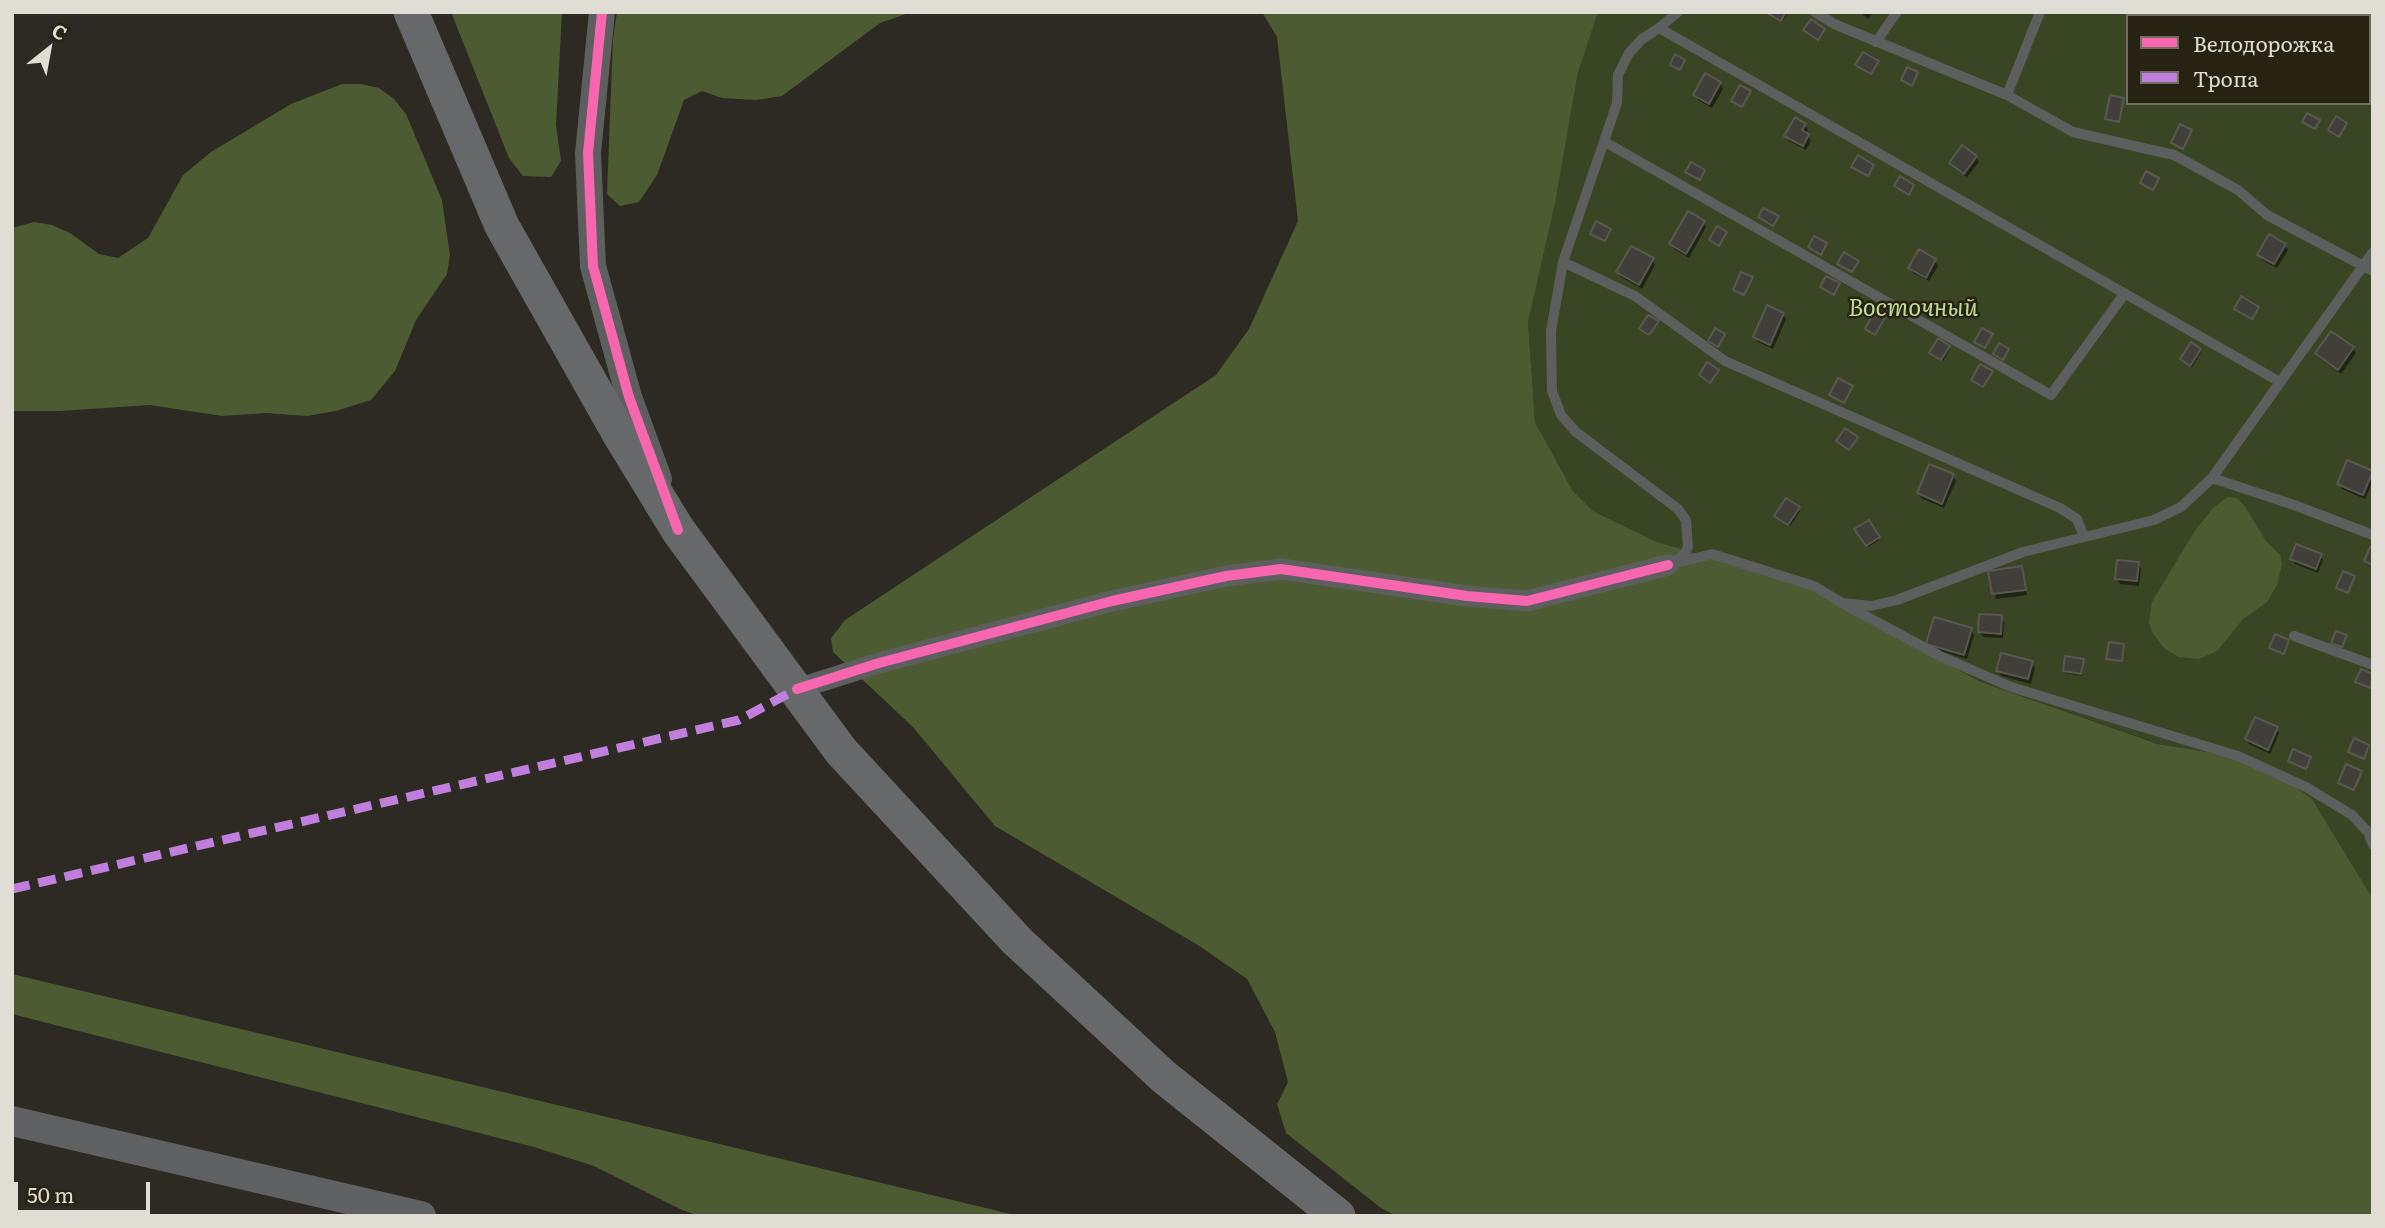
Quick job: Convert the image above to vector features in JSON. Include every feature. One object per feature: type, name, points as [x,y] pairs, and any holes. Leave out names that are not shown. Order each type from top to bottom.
[{"type":"main road","points":[[411,12],[502,226],[620,435],[678,530],[841,751],[1017,941],[1164,1077],[1338,1216]]},
{"type":"main road","points":[[12,1121],[421,1216]]},
{"type":"street","points":[[602,12],[588,153],[593,267],[629,397],[678,530]]},
{"type":"street","points":[[797,690],[879,663],[1112,601],[1226,576],[1281,569],[1467,596],[1527,601],[1668,565]]},
{"type":"lane","points":[[1668,565],[1679,559],[1688,547],[1686,520],[1678,509],[1576,432],[1561,415],[1552,391],[1551,331],[1563,262],[1617,103],[1618,75],[1629,53],[1642,38],[1678,12]]},
{"type":"lane","points":[[1815,12],[1834,24],[2007,95],[2073,132],[2174,155],[2238,190],[2267,215],[2367,269]]},
{"type":"lane","points":[[1876,42],[1897,12]]},
{"type":"lane","points":[[2007,95],[2040,12]]},
{"type":"lane","points":[[1659,28],[2280,382]]},
{"type":"lane","points":[[1605,142],[2051,395],[2125,293]]},
{"type":"lane","points":[[1842,603],[1871,606],[1897,600],[2023,552],[2154,520],[2181,507],[2213,478],[2280,382],[2367,269],[2373,252]]},
{"type":"lane","points":[[1563,262],[1635,296],[1725,361],[2060,508],[2077,519],[2084,537]]},
{"type":"lane","points":[[2213,478],[2373,535]]},
{"type":"lane","points":[[1668,565],[1712,554],[1814,586],[1942,657],[2011,687],[2238,756],[2295,782],[2352,815],[2368,832],[2373,845]]},
{"type":"lane","points":[[2294,636],[2373,665]]},
{"type":"green space","points":[[451,12],[562,12],[556,125],[561,161],[551,177],[523,176],[509,158]]},
{"type":"green space","points":[[617,12],[912,12],[880,23],[782,96],[756,100],[722,98],[702,91],[684,100],[657,175],[639,202],[620,206],[607,194],[613,39]]},
{"type":"green space","points":[[1262,12],[1598,12],[1578,73],[1555,204],[1528,322],[1535,422],[1573,491],[1593,511],[1657,542],[1801,584],[1981,682],[2158,744],[2237,759],[2287,781],[2312,799],[2373,899],[2373,1216],[1396,1216],[1381,1208],[1286,1133],[1277,1104],[1288,1082],[1275,1032],[1247,979],[1198,945],[995,826],[913,727],[833,652],[831,638],[845,620],[1216,375],[1249,329],[1298,221],[1277,37]]},
{"type":"green space","name":"Восточный","points":[[1598,12],[2282,14],[2126,14],[2126,105],[2371,105],[2371,70],[2373,71],[2373,899],[2312,799],[2207,752],[2159,744],[1981,682],[1801,584],[1657,542],[1593,511],[1573,491],[1535,422],[1528,322],[1555,204],[1578,73]]},
{"type":"green space","points":[[2279,12],[2373,12],[2373,71],[2371,14]]},
{"type":"green space","points":[[342,84],[379,88],[394,99],[406,114],[442,200],[450,255],[447,274],[416,320],[395,371],[371,400],[336,411],[307,416],[266,413],[222,416],[150,405],[12,411],[12,228],[34,222],[52,225],[70,233],[99,254],[118,258],[148,238],[183,175],[211,152],[291,104]]},
{"type":"green space","points":[[2227,497],[2236,498],[2244,505],[2266,541],[2280,555],[2282,564],[2277,585],[2267,602],[2243,619],[2217,651],[2199,659],[2179,657],[2164,648],[2152,632],[2149,622],[2152,602],[2194,532],[2212,509]]},
{"type":"green space","points":[[12,974],[1019,1216],[700,1216],[682,1210],[594,1166],[534,1147],[12,1014]]},
{"type":"building","points":[[1765,12],[1786,12],[1781,21]]},
{"type":"building","points":[[1811,19],[1825,29],[1818,40],[1803,30]]},
{"type":"building","points":[[1863,52],[1879,61],[1871,74],[1855,65]]},
{"type":"building","points":[[1675,54],[1685,60],[1680,70],[1670,65]]},
{"type":"building","points":[[1907,67],[1918,72],[1912,86],[1901,80]]},
{"type":"building","points":[[1705,73],[1721,82],[1709,104],[1693,95]]},
{"type":"building","points":[[1740,85],[1751,91],[1742,107],[1731,101]]},
{"type":"building","points":[[2110,95],[2124,98],[2119,122],[2105,119]]},
{"type":"building","points":[[2307,113],[2320,120],[2315,129],[2302,122]]},
{"type":"building","points":[[2336,116],[2347,123],[2339,137],[2328,130]]},
{"type":"building","points":[[1795,117],[1806,124],[1802,130],[1809,134],[1803,146],[1784,136]]},
{"type":"building","points":[[2180,124],[2192,130],[2183,149],[2171,143]]},
{"type":"building","points":[[1962,145],[1977,156],[1964,174],[1949,163]]},
{"type":"building","points":[[1858,155],[1874,165],[1868,176],[1851,167]]},
{"type":"building","points":[[1691,162],[1705,170],[1700,180],[1685,172]]},
{"type":"building","points":[[2146,171],[2159,178],[2153,190],[2140,183]]},
{"type":"building","points":[[1900,176],[1914,185],[1909,195],[1894,186]]},
{"type":"building","points":[[1763,208],[1779,216],[1773,226],[1758,217]]},
{"type":"building","points":[[1688,211],[1705,221],[1686,254],[1669,244]]},
{"type":"building","points":[[1596,221],[1611,229],[1605,241],[1590,234]]},
{"type":"building","points":[[1717,226],[1727,232],[1719,246],[1709,240]]},
{"type":"building","points":[[2269,234],[2286,244],[2274,264],[2257,255]]},
{"type":"building","points":[[1814,236],[1827,243],[1821,255],[1808,247]]},
{"type":"building","points":[[1631,246],[1654,258],[1639,285],[1616,272]]},
{"type":"building","points":[[1919,249],[1936,259],[1926,278],[1908,268]]},
{"type":"building","points":[[1844,252],[1859,261],[1852,272],[1837,264]]},
{"type":"building","points":[[1741,272],[1753,277],[1744,295],[1733,290]]},
{"type":"building","points":[[1826,276],[1840,283],[1834,295],[1820,287]]},
{"type":"building","points":[[2241,296],[2259,307],[2252,319],[2234,309]]},
{"type":"building","points":[[1767,305],[1784,313],[1770,345],[1753,337]]},
{"type":"building","points":[[1878,305],[1889,311],[1875,335],[1865,329]]},
{"type":"building","points":[[1648,315],[1659,321],[1649,335],[1639,329]]},
{"type":"building","points":[[1715,328],[1725,334],[1718,347],[1708,341]]},
{"type":"building","points":[[1982,328],[1993,334],[1985,348],[1974,342]]},
{"type":"building","points":[[2331,331],[2354,347],[2338,370],[2315,353]]},
{"type":"building","points":[[1938,338],[1950,346],[1941,360],[1929,353]]},
{"type":"building","points":[[2191,342],[2201,349],[2190,366],[2180,359]]},
{"type":"building","points":[[1999,343],[2009,349],[2003,360],[1993,354]]},
{"type":"building","points":[[1707,362],[1719,370],[1710,383],[1699,375]]},
{"type":"building","points":[[1980,364],[1993,371],[1983,387],[1971,380]]},
{"type":"building","points":[[1838,378],[1853,386],[1844,403],[1829,395]]},
{"type":"building","points":[[1845,428],[1858,437],[1849,450],[1836,441]]},
{"type":"building","points":[[2347,460],[2373,471],[2363,495],[2337,484]]},
{"type":"building","points":[[1929,464],[1954,474],[1942,504],[1917,493]]},
{"type":"building","points":[[1786,498],[1800,507],[1788,525],[1774,516]]},
{"type":"building","points":[[1869,520],[1880,537],[1866,546],[1854,529]]},
{"type":"building","points":[[2296,544],[2322,554],[2316,569],[2290,559]]},
{"type":"building","points":[[2370,547],[2373,548],[2373,565],[2364,561]]},
{"type":"building","points":[[2117,560],[2139,562],[2137,581],[2115,579]]},
{"type":"building","points":[[2022,566],[2026,590],[1992,594],[1988,571]]},
{"type":"building","points":[[2343,571],[2355,576],[2348,593],[2336,588]]},
{"type":"building","points":[[1979,614],[2002,615],[2001,634],[1978,632]]},
{"type":"building","points":[[1934,617],[1972,628],[1964,655],[1926,644]]},
{"type":"building","points":[[2336,631],[2347,635],[2342,647],[2331,643]]},
{"type":"building","points":[[2275,634],[2289,640],[2284,654],[2269,648]]},
{"type":"building","points":[[2109,642],[2124,644],[2122,661],[2106,659]]},
{"type":"building","points":[[2001,653],[2033,661],[2028,679],[1996,671]]},
{"type":"building","points":[[2065,656],[2084,659],[2081,674],[2063,671]]},
{"type":"building","points":[[2361,669],[2373,674],[2371,688],[2355,682]]},
{"type":"building","points":[[2255,717],[2278,727],[2268,750],[2245,739]]},
{"type":"building","points":[[2354,738],[2369,745],[2364,759],[2348,752]]},
{"type":"building","points":[[2293,749],[2311,757],[2306,769],[2288,761]]},
{"type":"building","points":[[2346,764],[2362,771],[2354,790],[2338,783]]},
{"type":"marked path","points":[[12,889],[739,720],[797,689]]},
{"type":"cycle path","points":[[602,12],[588,153],[593,266],[629,397],[678,530]]},
{"type":"cycle path","points":[[797,689],[879,663],[1112,601],[1226,576],[1281,569],[1467,596],[1527,601],[1668,565]]}]
